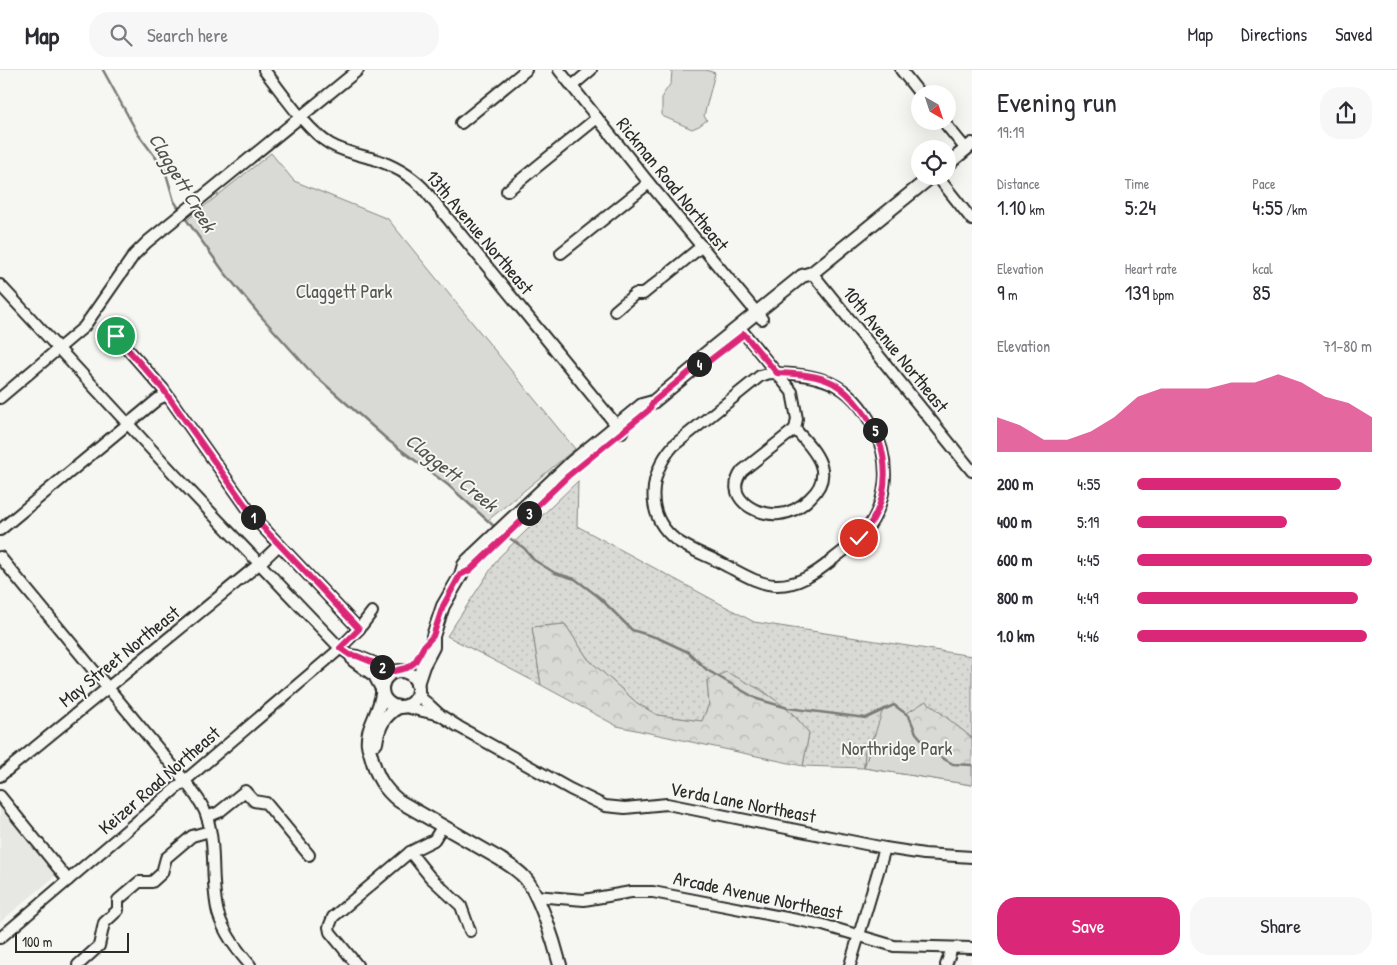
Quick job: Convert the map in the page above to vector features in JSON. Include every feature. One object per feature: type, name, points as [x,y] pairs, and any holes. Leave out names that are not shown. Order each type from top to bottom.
[{"type":"main road","points":[[956,157],[969,146]]},
{"type":"main road","points":[[372,757],[377,734],[382,722],[390,712],[414,700],[423,666],[433,647],[433,636],[443,606],[464,565],[479,555],[512,524],[571,463],[649,410],[653,402],[699,364],[704,355],[759,316],[802,276],[812,273],[921,185]]},
{"type":"main road","points":[[433,636],[424,646],[415,662],[407,668],[385,678],[379,707],[369,733],[368,750],[376,773],[387,790],[399,801],[512,867],[526,879],[535,896],[560,965]]},
{"type":"main road","points":[[397,671],[411,674],[418,687]]},
{"type":"main road","points":[[382,692],[388,704],[402,707]]},
{"type":"street","name":"13th Avenue Northeast","points":[[264,70],[320,137],[344,151],[376,160],[412,178],[440,208],[620,428]]},
{"type":"street","points":[[0,398],[84,328],[134,255],[163,227],[358,70]]},
{"type":"street","points":[[460,124],[526,70]]},
{"type":"street","name":"Rickman Road Northeast","points":[[559,70],[759,316]]},
{"type":"street","points":[[572,86],[591,70]]},
{"type":"street","points":[[901,70],[913,85]]},
{"type":"street","points":[[507,191],[597,118]]},
{"type":"street","points":[[952,130],[969,146]]},
{"type":"street","points":[[561,253],[649,183]]},
{"type":"street","points":[[944,185],[972,220]]},
{"type":"street","points":[[615,311],[635,294],[643,294],[702,246]]},
{"type":"street","name":"10th Avenue Northeast","points":[[812,273],[972,471]]},
{"type":"street","points":[[0,285],[259,564],[340,648],[350,655],[397,671]]},
{"type":"street","points":[[741,330],[790,389],[794,396],[797,419],[795,429],[739,476],[736,487],[737,493],[744,504],[772,514],[787,512],[804,504],[819,488],[822,470],[819,458],[795,429]]},
{"type":"street","points":[[116,336],[167,396],[255,519],[359,629]]},
{"type":"street","points":[[777,373],[820,378],[835,384],[847,393],[868,416],[877,434],[885,460],[885,478],[880,505],[870,524],[859,538],[811,576],[792,583],[775,585],[757,580],[674,539],[657,513],[653,499],[653,490],[659,467],[673,446],[760,376],[777,373]]},
{"type":"street","points":[[0,530],[158,399],[167,396]]},
{"type":"street","name":"May Street Northeast","points":[[0,776],[259,564],[279,545]]},
{"type":"street","points":[[0,557],[185,781],[201,803],[210,831],[213,852],[213,882],[219,914],[228,936],[250,965]]},
{"type":"street","name":"Keizer Road Northeast","points":[[0,938],[340,648],[359,629],[372,612]]},
{"type":"street","points":[[350,655],[353,661],[374,676],[382,692]]},
{"type":"street","name":"Verda Lane Northeast","points":[[418,687],[422,699],[440,715],[570,789],[605,806],[625,808],[667,804],[885,848],[924,854],[972,858]]},
{"type":"street","name":"Verda Lane Northeast","points":[[402,707],[440,715]]},
{"type":"street","points":[[207,817],[219,812],[245,791],[254,801],[266,804],[309,855]]},
{"type":"street","points":[[0,796],[68,880]]},
{"type":"street","points":[[357,965],[332,936],[329,927],[333,917],[410,852],[434,840],[442,827]]},
{"type":"street","points":[[78,965],[99,946],[103,926],[118,910],[118,900],[139,882],[152,882],[162,873],[166,858],[192,836],[210,831]]},
{"type":"street","points":[[850,965],[885,848]]},
{"type":"street","points":[[410,852],[430,877],[462,906],[470,931]]},
{"type":"street","name":"Arcade Avenue Northeast","points":[[535,896],[584,900],[631,892],[653,892],[824,925],[894,946],[972,948]]},
{"type":"street","points":[[946,965],[952,948]]},
{"type":"shaded area","points":[[0,805],[58,874],[0,922]]},
{"type":"green space","points":[[672,70],[706,70],[715,73],[704,116],[707,120],[692,129],[662,116],[662,96],[671,83]]},
{"type":"green space","name":"Claggett Park","points":[[271,153],[294,181],[388,219],[575,449],[487,521],[448,485],[389,441],[311,372],[224,272],[187,220]]},
{"type":"green space","points":[[578,481],[577,526],[754,622],[972,656],[972,738],[926,701],[865,750],[864,768],[803,766],[809,733],[795,716],[760,688],[707,680],[709,704],[702,721],[657,715],[637,703],[588,659],[565,624],[532,627],[541,685],[447,636],[499,557]]},
{"type":"green space","points":[[565,624],[588,659],[637,703],[657,715],[702,721],[709,704],[707,680],[726,672],[772,697],[791,713],[809,733],[803,766],[617,726],[541,685],[532,627]]},
{"type":"green space","name":"Northridge Park","points":[[926,701],[972,738],[972,785],[864,768],[865,750],[875,733]]},
{"type":"green space","name":"Northridge Park","points":[[894,705],[909,716],[916,733],[933,753],[953,764],[972,765],[972,785],[864,768],[883,709]]},
{"type":"waterway","name":"Claggett Creek","points":[[103,70],[138,134],[165,170],[174,201],[180,210]]},
{"type":"waterway","name":"Claggett Creek","points":[[183,215],[224,272],[311,372],[389,441],[448,485],[496,528]]},
{"type":"waterway","name":"Claggett Creek","points":[[502,533],[524,548],[534,560],[555,573],[575,579],[599,597],[632,630],[658,638],[688,652],[707,670],[757,699],[788,708],[866,718],[894,705],[909,716],[916,733],[933,753],[953,764],[972,765]]},
{"type":"route","points":[[116,336],[163,389],[255,519],[359,629],[340,648],[350,655],[394,671],[407,668],[418,658],[424,646],[433,636],[443,606],[460,575],[470,570],[576,469],[649,410],[653,402],[699,364],[709,361],[744,334],[777,373],[808,375],[828,380],[847,393],[868,416],[883,450],[885,478],[880,505],[875,516],[859,538]]}]
